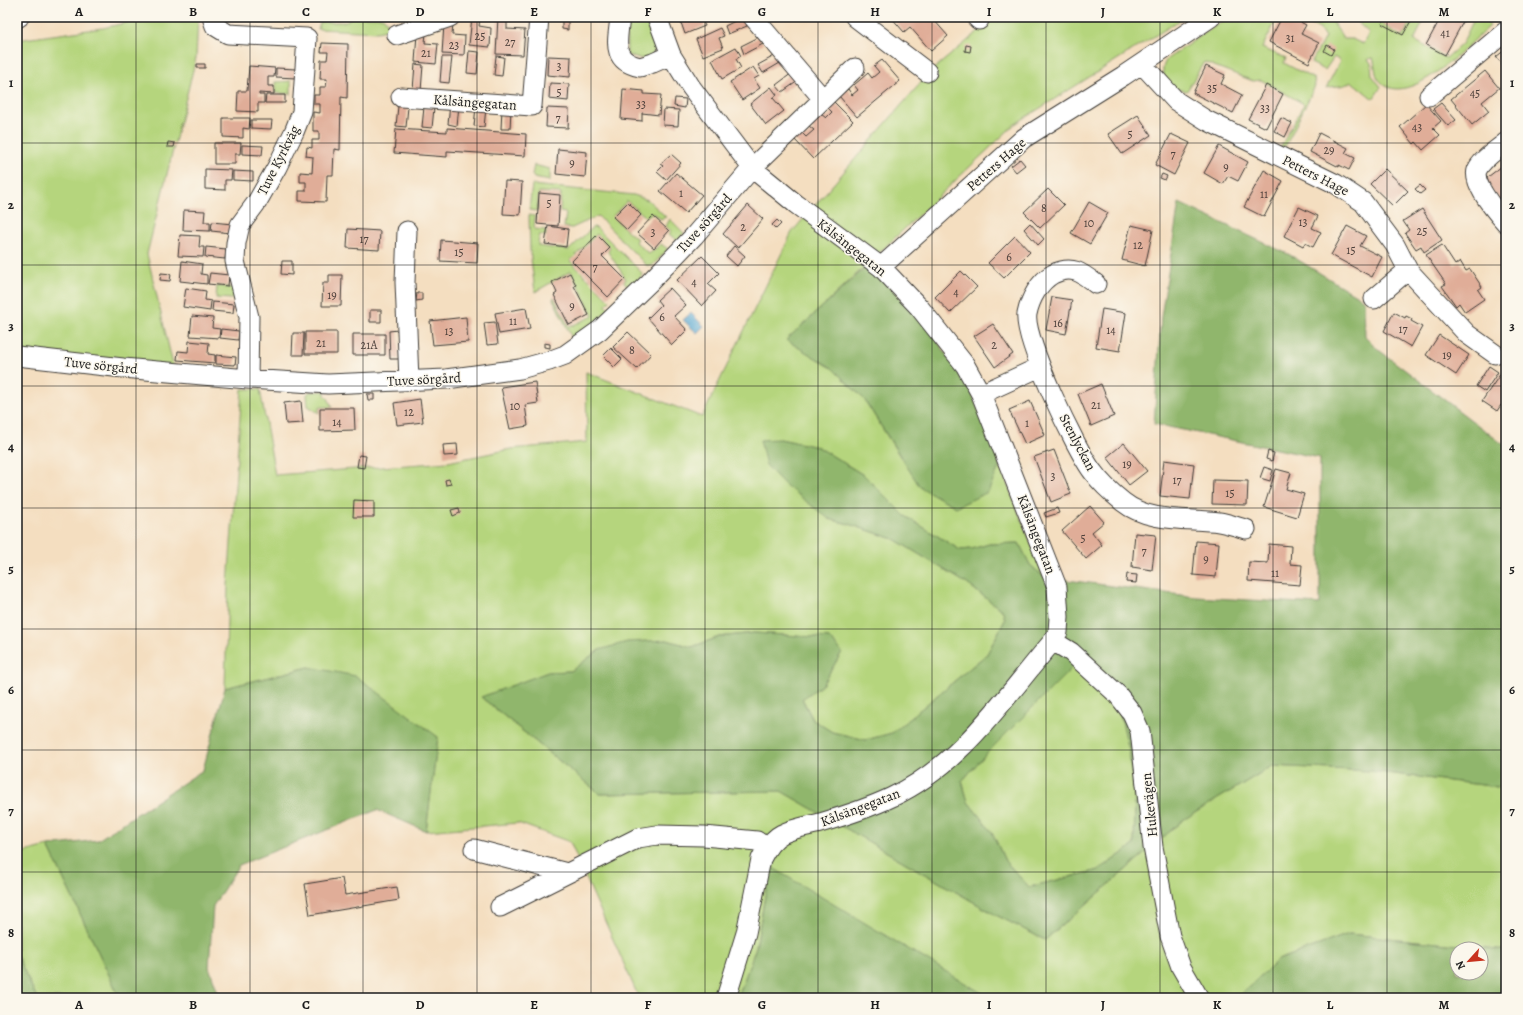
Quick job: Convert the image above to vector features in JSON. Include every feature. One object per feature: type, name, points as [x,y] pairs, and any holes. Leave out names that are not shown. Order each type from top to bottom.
[{"type":"street","name":"Tuve Kyrkväg","points":[[212,17],[215,26],[228,34],[307,38],[302,112],[277,167],[257,202],[240,225],[236,243],[235,261],[249,317],[248,380]]},
{"type":"street","points":[[397,35],[450,17]]},
{"type":"street","name":"Kålsängegatan","points":[[401,97],[532,106],[539,17]]},
{"type":"street","points":[[620,17],[617,44],[620,55],[624,60],[640,67],[671,55]]},
{"type":"street","name":"Kålsängegatan","points":[[657,17],[671,55],[691,87],[752,168],[796,204],[881,267],[919,307],[965,364],[981,394],[1057,586],[1060,617],[1058,632],[1053,641],[1004,703],[957,753],[918,783],[890,798],[840,817],[782,834],[766,848],[761,859],[746,933],[726,998]]},
{"type":"street","points":[[753,17],[823,99]]},
{"type":"street","points":[[855,17],[927,72]]},
{"type":"street","name":"Petters Hage","points":[[881,267],[1024,138],[1142,64],[1211,17]]},
{"type":"street","points":[[1429,96],[1506,31]]},
{"type":"street","name":"Petters Hage","points":[[1142,64],[1176,101],[1206,120],[1342,186],[1363,202],[1395,245],[1408,270],[1467,334],[1495,354]]},
{"type":"street","points":[[752,168],[855,68]]},
{"type":"street","points":[[1506,142],[1482,162],[1477,170],[1476,176],[1478,186],[1506,223]]},
{"type":"street","name":"Tuve sörgård","points":[[17,356],[248,380],[328,384],[446,379],[520,369],[565,355],[600,330],[649,283],[694,236],[752,168]]},
{"type":"street","points":[[407,231],[405,282],[409,380]]},
{"type":"street","name":"Stenlyckan","points":[[1096,284],[1083,273],[1064,269],[1049,277],[1041,284],[1033,296],[1027,314],[1028,330],[1040,367],[1072,436],[1093,472],[1123,502],[1144,513],[1166,518],[1220,522],[1246,529]]},
{"type":"street","points":[[1374,300],[1408,270]]},
{"type":"street","points":[[981,394],[1040,367]]},
{"type":"street","name":"Hukevägen","points":[[1053,641],[1071,652],[1118,695],[1132,713],[1140,731],[1153,847],[1166,918],[1181,967],[1199,998]]},
{"type":"street","points":[[500,907],[638,838],[657,835],[704,836],[757,841],[766,848]]},
{"type":"street","points":[[474,849],[574,870]]},
{"type":"green space","points":[[151,17],[198,17],[196,58],[147,254],[174,369],[172,382],[17,363],[17,40],[103,28]]},
{"type":"green space","points":[[352,17],[383,17],[389,28],[387,30],[377,32],[318,29],[320,22],[346,22]]},
{"type":"green space","points":[[626,17],[649,17],[656,35],[657,44],[647,60],[627,55]]},
{"type":"green space","points":[[996,17],[1185,17],[1015,124],[787,340],[832,368],[864,399],[901,458],[1000,465],[1044,577],[1030,565],[1019,543],[989,544],[972,549],[960,550],[905,516],[865,476],[818,447],[780,439],[829,519],[894,539],[966,583],[1003,611],[1005,620],[987,654],[892,733],[866,740],[832,732],[813,720],[802,698],[822,685],[842,652],[829,638],[754,633],[719,637],[692,647],[667,640],[599,650],[571,671],[548,672],[482,698],[600,794],[781,791],[996,915],[1045,940],[1183,820],[1272,766],[1370,771],[1506,788],[1506,950],[1489,948],[1489,941],[1449,941],[1449,944],[1349,934],[1278,960],[1237,998],[982,998],[985,995],[766,890],[756,947],[738,998],[639,998],[570,842],[518,823],[426,831],[438,737],[309,667],[225,688],[228,585],[242,389],[260,389],[275,475],[448,462],[511,449],[587,442],[586,372],[702,417],[792,232],[930,72]]},
{"type":"green space","points":[[1228,17],[1278,17],[1262,48],[1286,58],[1284,63],[1314,79],[1315,86],[1286,145],[1280,148],[1304,104],[1261,80],[1253,81],[1204,62],[1187,91],[1171,88],[1163,74],[1163,67],[1167,59]]},
{"type":"green space","points":[[1295,17],[1329,17],[1344,39],[1352,39],[1363,44],[1369,33],[1352,17],[1384,17],[1380,23],[1402,37],[1413,20],[1419,22],[1422,17],[1426,17],[1414,40],[1446,58],[1462,44],[1475,17],[1483,17],[1490,26],[1438,72],[1421,82],[1406,88],[1392,88],[1380,81],[1376,73],[1373,58],[1368,59],[1371,63],[1372,75],[1381,87],[1373,99],[1351,81],[1343,86],[1326,88],[1340,61],[1334,57],[1325,70],[1311,63],[1325,37],[1320,29]]},
{"type":"green space","points":[[291,81],[291,94],[275,93],[275,82]]},
{"type":"green space","points":[[534,165],[550,169],[550,181],[534,178],[532,175]]},
{"type":"green space","points":[[532,185],[634,195],[648,200],[666,217],[661,219],[652,213],[646,217],[627,201],[612,217],[637,239],[635,241],[649,254],[661,244],[668,249],[652,266],[646,265],[598,216],[572,228],[564,227],[566,213],[560,212],[561,193],[539,192],[537,211],[529,210]]},
{"type":"green space","points":[[1179,203],[1290,255],[1364,300],[1365,336],[1380,351],[1504,445],[1506,444],[1506,788],[1370,771],[1272,766],[1183,820],[1045,940],[996,915],[781,791],[600,794],[481,697],[548,672],[571,671],[599,650],[627,642],[667,640],[692,647],[719,637],[754,633],[829,638],[842,652],[822,685],[802,699],[813,720],[832,732],[866,740],[892,733],[987,654],[1005,620],[1003,611],[966,583],[894,539],[829,519],[784,484],[766,465],[760,440],[780,439],[818,447],[865,476],[905,516],[960,550],[972,549],[989,544],[1019,543],[1030,565],[1044,577],[1196,597],[1320,604],[1320,458],[1154,424],[1161,317]],"holes":[[[1074,666],[1119,709],[1129,750],[1135,805],[1134,845],[1099,870],[1029,887],[1005,861],[992,832],[968,802],[962,781],[984,756]]]},
{"type":"green space","points":[[529,215],[535,216],[534,229],[546,230],[546,236],[539,235],[538,246],[569,250],[593,227],[597,228],[642,273],[641,277],[631,289],[624,282],[626,279],[608,252],[610,248],[597,234],[570,261],[610,301],[606,305],[609,309],[590,327],[572,338],[553,299],[554,297],[569,327],[593,316],[571,271],[535,292],[530,250]]},
{"type":"green space","points":[[670,219],[684,234],[677,241],[669,234],[671,231],[666,226]]},
{"type":"green space","points":[[868,265],[924,321],[971,391],[1000,465],[988,492],[956,507],[920,487],[864,399],[832,368],[786,340]]},
{"type":"green space","points":[[217,286],[236,288],[239,298],[216,298]]},
{"type":"green space","points":[[325,391],[325,395],[332,407],[319,407],[319,413],[308,406],[307,394],[309,392]]},
{"type":"green space","points":[[1074,665],[1119,709],[1129,750],[1135,805],[1134,845],[1099,870],[1029,887],[1005,861],[992,832],[968,802],[962,781],[984,756]]},
{"type":"green space","points":[[309,667],[356,676],[438,737],[426,831],[377,810],[239,865],[213,906],[209,967],[220,998],[120,998],[48,846],[98,840],[203,770],[225,688]]},
{"type":"green space","points":[[48,846],[120,998],[37,998],[17,956],[17,854]]},
{"type":"green space","points":[[773,868],[985,995],[982,998],[738,998],[756,947],[766,890]]},
{"type":"green space","points":[[1349,934],[1449,944],[1449,981],[1489,981],[1489,948],[1506,950],[1506,998],[1237,998],[1278,960]]},
{"type":"green space","points":[[17,956],[37,998],[17,998]]},
{"type":"water","points":[[691,313],[704,326],[697,333],[683,320]]},
{"type":"building","points":[[321,17],[341,17],[341,20],[321,19]]},
{"type":"building","points":[[472,17],[480,17],[479,26],[491,28],[490,47],[469,45]]},
{"type":"building","points":[[498,17],[507,18],[507,29],[525,30],[523,55],[496,54]]},
{"type":"building","points":[[562,17],[568,18],[568,30],[562,29]]},
{"type":"building","points":[[679,17],[701,17],[705,26],[685,34]]},
{"type":"building","points":[[743,17],[747,26],[728,34],[725,26]]},
{"type":"building","points":[[891,17],[936,17],[933,19],[948,36],[931,51],[910,27],[904,32]]},
{"type":"building","points":[[1282,17],[1291,17],[1306,25],[1301,34],[1319,43],[1309,63],[1269,42]]},
{"type":"building","points":[[1385,17],[1413,17],[1403,35],[1382,24]]},
{"type":"building","points":[[1441,17],[1455,17],[1463,22],[1445,55],[1426,45]]},
{"type":"building","points":[[444,24],[453,24],[452,35],[465,36],[464,55],[442,54]]},
{"type":"building","points":[[720,28],[724,36],[719,38],[723,48],[703,56],[696,39]]},
{"type":"building","points":[[417,33],[426,33],[425,43],[438,44],[436,64],[415,62]]},
{"type":"building","points":[[759,37],[763,44],[744,54],[741,46]]},
{"type":"building","points":[[322,43],[348,44],[347,98],[341,97],[340,150],[334,149],[333,175],[327,175],[326,202],[299,201],[299,191],[306,191],[306,182],[300,182],[300,172],[312,173],[313,157],[306,156],[307,147],[312,148],[312,140],[319,140],[319,131],[313,131],[313,112],[320,113],[320,104],[314,104],[314,95],[320,95],[320,87],[326,87],[327,79],[320,79],[321,60],[327,60],[328,52],[321,52]]},
{"type":"building","points":[[966,45],[971,46],[970,52],[965,51]]},
{"type":"building","points":[[1327,45],[1334,49],[1331,55],[1324,51]]},
{"type":"building","points":[[736,47],[741,56],[736,59],[741,68],[722,79],[712,60]]},
{"type":"building","points":[[1506,49],[1506,69],[1496,57]]},
{"type":"building","points":[[469,51],[479,52],[477,74],[467,73]]},
{"type":"building","points":[[776,55],[780,63],[763,73],[758,65]]},
{"type":"building","points":[[496,56],[504,57],[502,76],[494,75]]},
{"type":"building","points":[[548,56],[571,57],[570,77],[547,75]]},
{"type":"building","points":[[442,57],[452,57],[449,83],[440,82]]},
{"type":"building","points":[[882,60],[900,81],[857,117],[839,96],[848,89],[852,95],[858,90],[854,85],[868,73],[872,78],[879,72],[874,66]]},
{"type":"building","points":[[197,64],[205,64],[205,68],[197,68]]},
{"type":"building","points":[[415,64],[423,65],[421,91],[413,90]]},
{"type":"building","points":[[249,66],[275,68],[274,77],[268,77],[268,86],[274,86],[274,94],[259,93],[259,95],[264,95],[264,103],[258,103],[258,112],[237,111],[238,91],[247,91]]},
{"type":"building","points":[[1206,66],[1225,75],[1221,84],[1242,95],[1233,113],[1193,93]]},
{"type":"building","points":[[753,67],[759,76],[754,79],[760,88],[742,100],[730,82]]},
{"type":"building","points":[[276,68],[296,69],[296,78],[276,77]]},
{"type":"building","points":[[1485,71],[1499,88],[1482,102],[1489,111],[1472,125],[1451,99]]},
{"type":"building","points":[[792,73],[798,81],[782,92],[776,85]]},
{"type":"building","points":[[550,83],[569,84],[568,101],[549,99]]},
{"type":"building","points":[[1266,85],[1283,94],[1266,128],[1248,119]]},
{"type":"building","points":[[771,87],[777,95],[773,98],[784,111],[766,125],[750,104]]},
{"type":"building","points":[[623,89],[644,91],[644,94],[661,95],[659,115],[642,113],[642,121],[621,119]]},
{"type":"building","points":[[266,95],[285,95],[285,103],[265,103]]},
{"type":"building","points":[[675,98],[686,99],[685,108],[674,106]]},
{"type":"building","points":[[834,102],[853,121],[813,159],[794,139],[801,132],[806,137],[814,130],[809,126],[821,114],[826,118],[832,112],[828,108]]},
{"type":"building","points":[[1441,103],[1456,120],[1448,126],[1433,109]]},
{"type":"building","points":[[450,104],[459,105],[457,126],[448,124]]},
{"type":"building","points":[[1426,104],[1441,121],[1433,128],[1440,135],[1423,150],[1416,142],[1414,144],[1400,127]]},
{"type":"building","points":[[398,106],[408,107],[406,127],[396,126]]},
{"type":"building","points":[[424,107],[434,108],[432,128],[422,127]]},
{"type":"building","points":[[476,107],[486,108],[484,127],[474,126]]},
{"type":"building","points":[[547,108],[569,109],[568,128],[546,127]]},
{"type":"building","points":[[502,109],[511,109],[510,129],[501,129]]},
{"type":"building","points":[[664,109],[679,110],[678,126],[663,125]]},
{"type":"building","points":[[1138,115],[1151,135],[1122,154],[1108,134]]},
{"type":"building","points":[[223,118],[250,118],[249,129],[243,128],[243,138],[223,137]]},
{"type":"building","points":[[1281,118],[1292,123],[1285,137],[1274,131]]},
{"type":"building","points":[[251,120],[272,120],[271,129],[251,128]]},
{"type":"building","points":[[447,128],[526,134],[525,156],[447,151],[447,157],[394,153],[396,129],[447,132]]},
{"type":"building","points":[[1319,133],[1348,148],[1345,153],[1355,158],[1349,170],[1339,165],[1339,167],[1310,152]]},
{"type":"building","points":[[1171,134],[1190,143],[1174,175],[1155,165]]},
{"type":"building","points":[[168,142],[175,143],[174,147],[167,147]]},
{"type":"building","points":[[214,143],[241,143],[240,154],[235,154],[235,164],[214,164]]},
{"type":"building","points":[[242,145],[263,146],[262,155],[242,154]]},
{"type":"building","points":[[1219,146],[1248,162],[1238,181],[1228,176],[1223,184],[1204,173]]},
{"type":"building","points":[[558,149],[587,152],[585,177],[556,174]]},
{"type":"building","points":[[671,154],[681,163],[666,180],[657,172],[663,166],[660,164]]},
{"type":"building","points":[[1020,159],[1025,165],[1016,172],[1011,166]]},
{"type":"building","points":[[1506,163],[1506,179],[1502,182],[1506,187],[1506,209],[1484,180]]},
{"type":"building","points":[[205,169],[232,170],[231,180],[225,180],[225,190],[205,189]]},
{"type":"building","points":[[1385,169],[1408,191],[1393,206],[1370,184]]},
{"type":"building","points":[[1264,170],[1283,181],[1264,217],[1244,207]]},
{"type":"building","points":[[233,171],[253,172],[253,181],[233,180]]},
{"type":"building","points":[[676,173],[702,195],[686,213],[660,191]]},
{"type":"building","points":[[1162,174],[1167,176],[1165,180],[1160,178]]},
{"type":"building","points":[[505,181],[522,182],[520,215],[503,214]]},
{"type":"building","points":[[1420,185],[1425,190],[1420,194],[1415,189]]},
{"type":"building","points":[[1048,189],[1064,205],[1040,228],[1024,212]]},
{"type":"building","points":[[539,193],[560,195],[558,226],[537,224]]},
{"type":"building","points":[[628,202],[641,215],[627,230],[613,217]]},
{"type":"building","points":[[1089,202],[1108,213],[1090,244],[1071,233]]},
{"type":"building","points":[[748,205],[763,219],[738,248],[723,234]]},
{"type":"building","points":[[1299,207],[1318,216],[1312,228],[1321,232],[1313,247],[1305,243],[1303,246],[1284,236]]},
{"type":"building","points":[[1422,209],[1442,240],[1424,252],[1421,246],[1416,249],[1405,233],[1409,230],[1403,221]]},
{"type":"building","points":[[184,210],[205,211],[204,222],[210,222],[210,231],[183,230]]},
{"type":"building","points":[[653,216],[669,231],[654,248],[637,233]]},
{"type":"building","points":[[777,220],[781,224],[776,229],[772,225]]},
{"type":"building","points":[[212,222],[232,224],[231,233],[211,231]]},
{"type":"building","points":[[1030,223],[1044,239],[1038,245],[1024,229]]},
{"type":"building","points":[[1131,225],[1153,230],[1145,266],[1122,260]]},
{"type":"building","points":[[548,226],[568,229],[566,247],[545,244]]},
{"type":"building","points":[[1347,226],[1366,236],[1360,246],[1382,257],[1372,277],[1331,255]]},
{"type":"building","points":[[348,229],[380,231],[379,250],[347,248]]},
{"type":"building","points":[[180,235],[200,236],[199,247],[204,247],[203,257],[178,256]]},
{"type":"building","points":[[597,235],[610,248],[602,256],[625,279],[608,297],[572,261]]},
{"type":"building","points":[[1015,236],[1030,252],[1004,278],[988,263]]},
{"type":"building","points":[[441,240],[478,243],[477,263],[440,261]]},
{"type":"building","points":[[1442,245],[1455,265],[1460,261],[1466,271],[1470,269],[1482,287],[1478,290],[1484,299],[1465,312],[1459,303],[1456,306],[1442,286],[1446,284],[1426,255]]},
{"type":"building","points":[[734,246],[745,256],[737,266],[726,256]]},
{"type":"building","points":[[206,247],[226,249],[225,259],[205,257]]},
{"type":"building","points":[[702,256],[719,273],[708,284],[716,291],[702,306],[677,280]]},
{"type":"building","points":[[182,261],[202,264],[201,274],[207,275],[207,284],[180,281]]},
{"type":"building","points":[[282,261],[292,261],[292,275],[281,274]]},
{"type":"building","points":[[961,271],[977,287],[950,313],[935,297]]},
{"type":"building","points":[[161,273],[171,274],[170,281],[160,280]]},
{"type":"building","points":[[210,273],[229,275],[228,286],[208,284]]},
{"type":"building","points":[[570,273],[576,285],[574,286],[589,315],[569,325],[554,295],[557,293],[552,282]]},
{"type":"building","points":[[329,275],[342,275],[341,306],[322,306],[323,283],[329,283]]},
{"type":"building","points":[[186,288],[206,291],[205,300],[211,301],[210,311],[183,307]]},
{"type":"building","points":[[670,288],[686,305],[674,316],[687,330],[672,345],[648,318],[661,305],[657,300]]},
{"type":"building","points":[[417,293],[422,293],[422,300],[416,301]]},
{"type":"building","points":[[1052,297],[1072,300],[1066,334],[1046,330]]},
{"type":"building","points":[[213,302],[234,304],[233,313],[212,311]]},
{"type":"building","points":[[526,308],[530,329],[499,334],[495,313]]},
{"type":"building","points":[[1102,309],[1126,313],[1120,351],[1096,347]]},
{"type":"building","points":[[370,310],[381,310],[381,322],[370,322]]},
{"type":"building","points":[[1394,312],[1405,318],[1406,316],[1412,319],[1411,321],[1422,327],[1411,347],[1384,331]]},
{"type":"building","points":[[192,316],[213,318],[212,328],[220,329],[219,338],[190,336]]},
{"type":"building","points":[[466,317],[468,342],[433,345],[430,321]]},
{"type":"building","points":[[495,322],[498,344],[487,345],[484,323]]},
{"type":"building","points":[[993,324],[1013,354],[995,367],[974,336]]},
{"type":"building","points":[[221,329],[239,331],[238,340],[220,338]]},
{"type":"building","points":[[398,330],[399,359],[390,359],[389,331]]},
{"type":"building","points":[[305,332],[337,332],[337,354],[305,354]]},
{"type":"building","points":[[628,332],[651,354],[637,369],[613,347]]},
{"type":"building","points":[[293,333],[304,333],[303,355],[292,355]]},
{"type":"building","points":[[353,334],[385,334],[385,355],[353,355]]},
{"type":"building","points":[[1439,335],[1469,355],[1456,375],[1426,355]]},
{"type":"building","points":[[189,341],[209,343],[208,354],[215,355],[215,363],[177,360],[178,351],[188,352]]},
{"type":"building","points":[[544,343],[550,344],[550,348],[544,347]]},
{"type":"building","points":[[611,348],[622,359],[614,367],[603,356]]},
{"type":"building","points":[[216,355],[236,357],[235,365],[216,364]]},
{"type":"building","points":[[1489,366],[1498,372],[1485,392],[1476,386]]},
{"type":"building","points":[[1501,373],[1506,377],[1506,409],[1501,405],[1497,411],[1482,401]]},
{"type":"building","points":[[535,382],[538,403],[525,405],[528,426],[510,429],[501,387]]},
{"type":"building","points":[[1101,384],[1114,416],[1091,426],[1078,394]]},
{"type":"building","points":[[367,394],[374,394],[374,400],[368,400]]},
{"type":"building","points":[[420,399],[423,422],[397,425],[394,403]]},
{"type":"building","points":[[301,401],[303,423],[286,424],[284,403]]},
{"type":"building","points":[[1030,401],[1045,435],[1025,444],[1009,410]]},
{"type":"building","points":[[320,408],[354,408],[355,430],[320,431]]},
{"type":"building","points":[[1124,443],[1147,471],[1129,485],[1107,457]]},
{"type":"building","points":[[457,444],[458,455],[444,456],[443,445]]},
{"type":"building","points":[[1054,450],[1071,494],[1051,502],[1034,457]]},
{"type":"building","points":[[1268,451],[1274,453],[1272,461],[1266,459]]},
{"type":"building","points":[[359,455],[366,456],[364,468],[357,467]]},
{"type":"building","points":[[1164,460],[1194,464],[1190,499],[1160,496]]},
{"type":"building","points":[[1264,467],[1273,470],[1270,481],[1260,478]]},
{"type":"building","points":[[1276,469],[1291,473],[1286,489],[1304,494],[1297,517],[1264,507]]},
{"type":"building","points":[[449,479],[451,484],[446,485],[445,480]]},
{"type":"building","points":[[1213,480],[1248,481],[1247,505],[1212,504]]},
{"type":"building","points":[[354,500],[374,501],[374,517],[353,517]]},
{"type":"building","points":[[1090,506],[1104,522],[1092,532],[1102,545],[1086,559],[1062,531]]},
{"type":"building","points":[[459,508],[460,513],[453,516],[451,510]]},
{"type":"building","points":[[1057,508],[1059,513],[1046,517],[1044,513]]},
{"type":"building","points":[[1135,533],[1156,535],[1152,570],[1132,567]]},
{"type":"building","points":[[1196,541],[1219,543],[1216,577],[1193,575]]},
{"type":"building","points":[[1269,544],[1291,546],[1290,564],[1302,565],[1300,585],[1248,581],[1249,562],[1268,563]]},
{"type":"building","points":[[1127,574],[1137,575],[1136,583],[1126,582]]},
{"type":"building","points":[[342,878],[345,895],[397,887],[399,900],[310,915],[305,884]]}]
